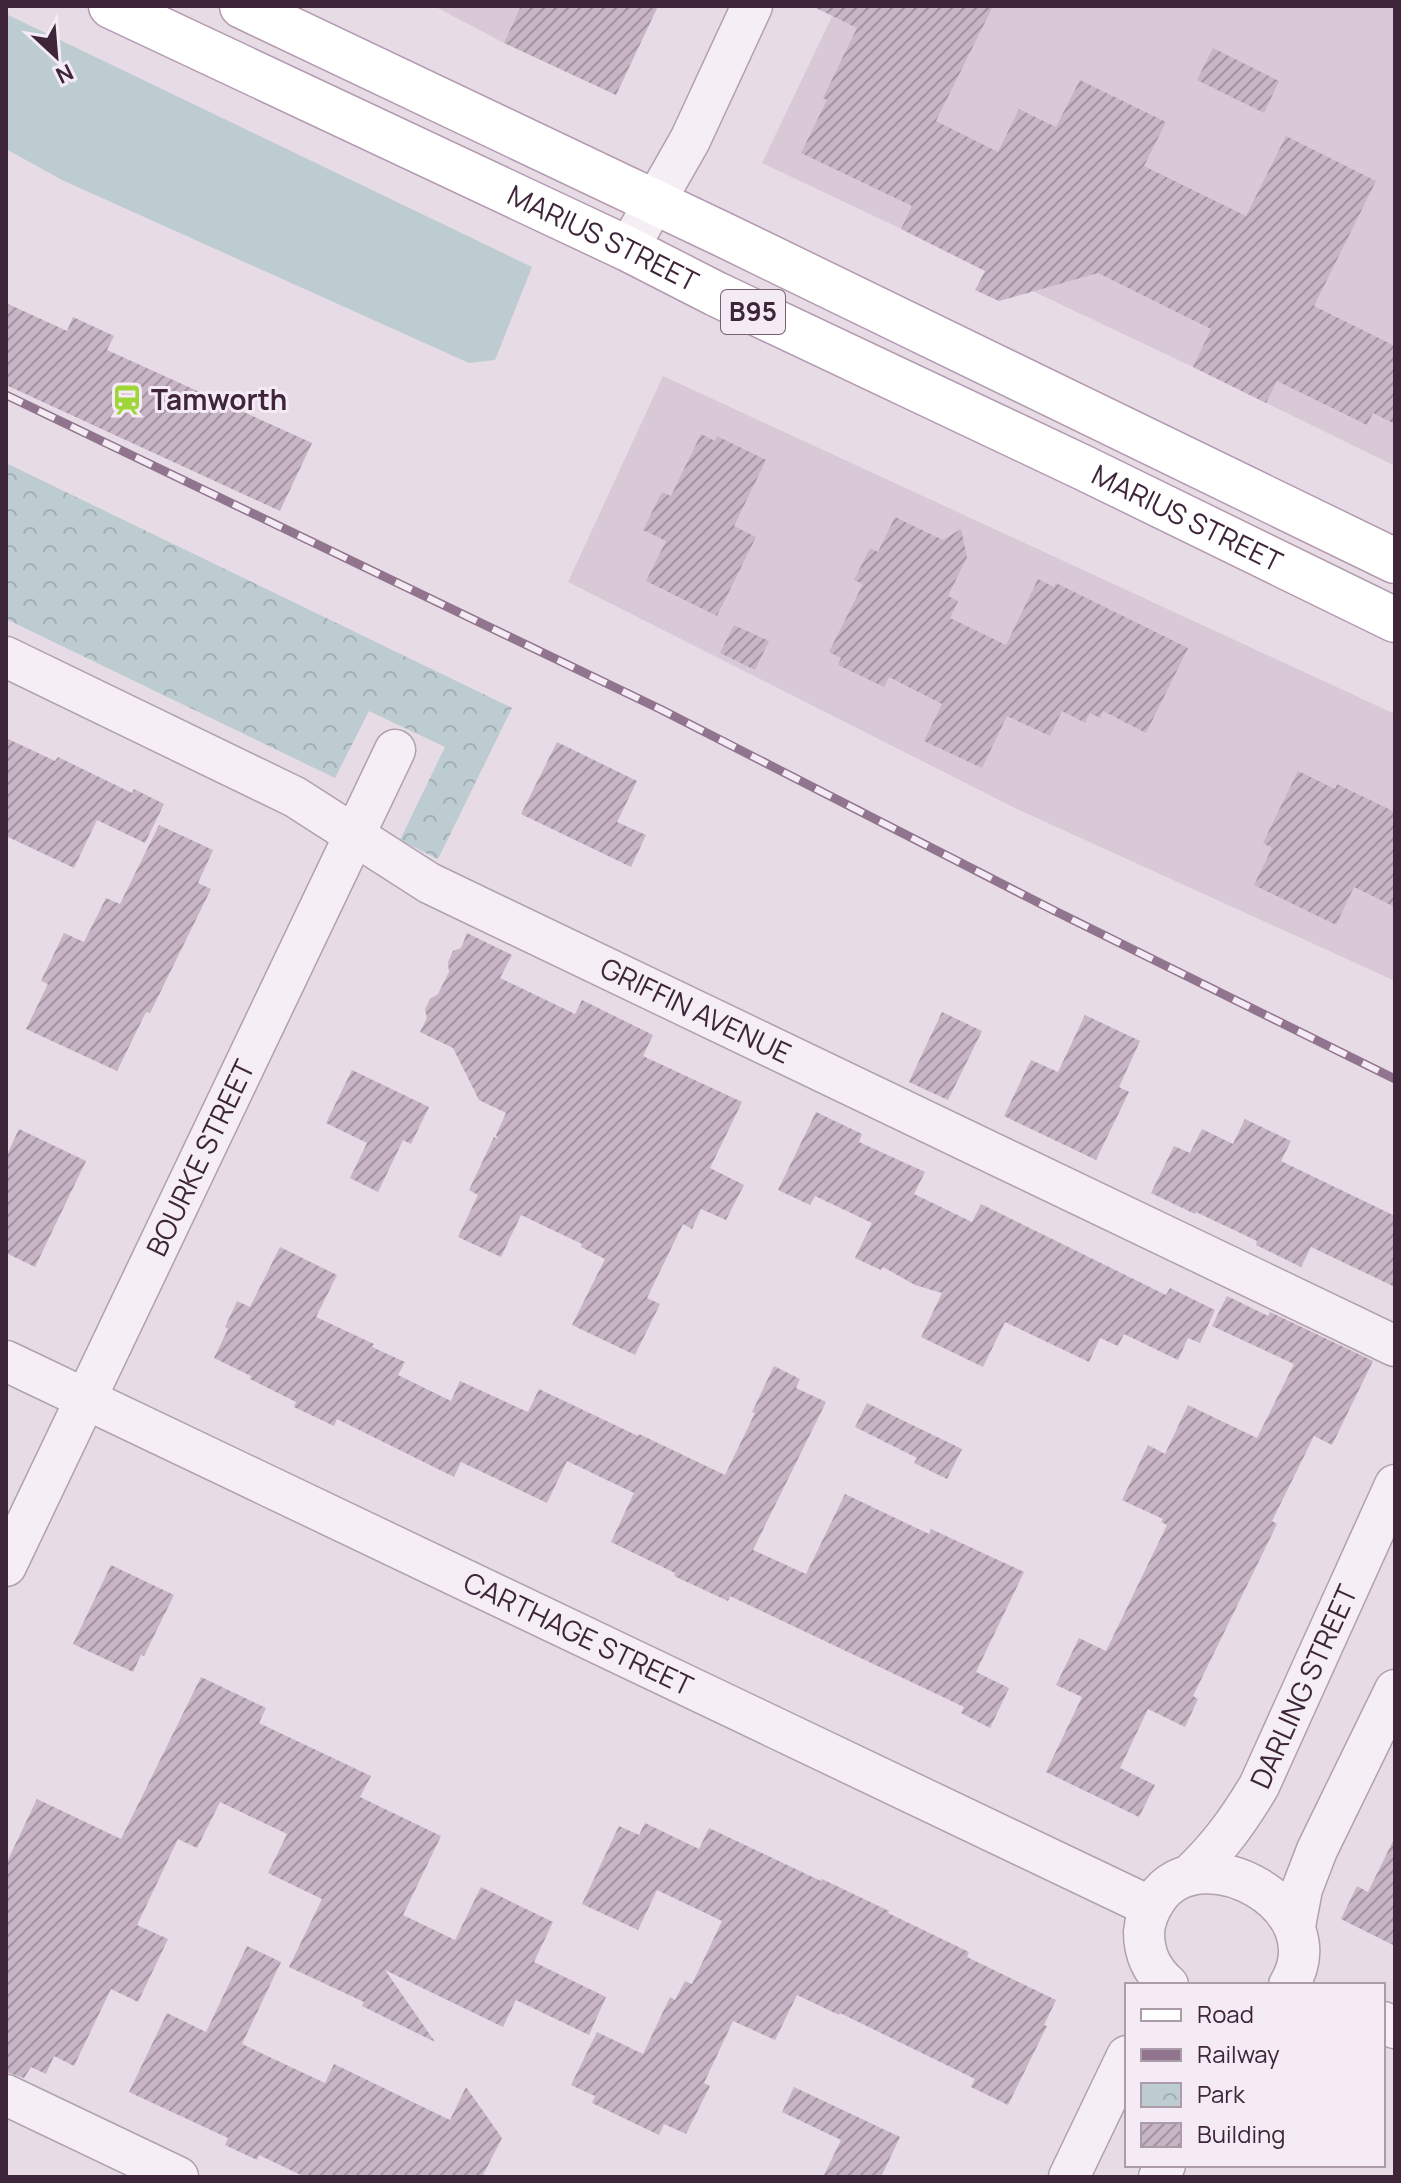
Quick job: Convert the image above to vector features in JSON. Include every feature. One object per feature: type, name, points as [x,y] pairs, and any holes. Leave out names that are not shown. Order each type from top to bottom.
[{"type":"main road","name":"MARIUS STREET","points":[[111,6],[628,249],[1395,620]]},
{"type":"main road","name":"MARIUS STREET","points":[[242,6],[655,202],[1395,561]]},
{"type":"street","points":[[628,249],[690,140],[752,6]]},
{"type":"street","name":"GRIFFIN AVENUE","points":[[6,657],[295,797],[429,883],[1395,1346]]},
{"type":"street","name":"BOURKE STREET","points":[[6,1566],[395,750]]},
{"type":"street","name":"CARTHAGE STREET","points":[[6,1361],[1151,1907]]},
{"type":"street","name":"DARLING STREET","points":[[1151,1907],[1161,1892],[1190,1875],[1214,1852],[1236,1825],[1259,1786],[1395,1485]]},
{"type":"street","points":[[1295,1926],[1302,1889],[1317,1850],[1395,1690]]},
{"type":"street","points":[[1190,1875],[1212,1873],[1251,1884],[1284,1909],[1295,1926],[1299,1942],[1295,1983]]},
{"type":"street","points":[[1151,1907],[1144,1944],[1155,1979]]},
{"type":"street","points":[[1069,2177],[1125,2060]]},
{"type":"street","points":[[6,2095],[178,2177]]},
{"type":"shaded area","points":[[434,6],[658,6],[616,95],[504,43]]},
{"type":"shaded area","points":[[837,6],[1395,6],[1395,466],[762,163]]},
{"type":"shaded area","points":[[663,376],[1395,714],[1395,981],[1017,809],[568,582]]},
{"type":"green space","points":[[6,14],[532,267],[495,360],[469,363],[62,180],[6,149]]},
{"type":"green space","points":[[6,463],[512,708],[438,859],[400,840],[445,747],[369,711],[335,778],[6,619]]},
{"type":"building","points":[[521,6],[658,6],[616,95],[504,43]]},
{"type":"building","points":[[812,6],[993,6],[936,121],[998,152],[1019,109],[1056,127],[1080,80],[1166,122],[1144,166],[1246,216],[1286,136],[1376,181],[1314,306],[1395,346],[1395,424],[1373,413],[1367,425],[1277,381],[1266,403],[1193,367],[1211,329],[1098,273],[999,301],[975,290],[985,271],[901,229],[912,206],[801,153],[827,100],[823,98],[857,28]]},
{"type":"building","points":[[1213,48],[1279,81],[1264,113],[1197,80]]},
{"type":"building","name":"Tamworth","points":[[6,303],[67,331],[73,317],[114,336],[107,350],[312,443],[280,511],[6,385]]},
{"type":"building","points":[[701,434],[715,441],[717,436],[766,460],[734,526],[756,537],[717,616],[646,581],[666,541],[643,530],[662,492],[671,496]]},
{"type":"building","points":[[895,517],[943,540],[961,529],[967,557],[948,596],[958,601],[950,618],[1006,645],[1038,579],[1054,587],[1056,583],[1188,648],[1146,733],[1103,711],[1100,718],[1090,713],[1085,723],[1062,711],[1050,736],[1007,716],[982,768],[924,741],[942,704],[889,677],[884,687],[838,665],[841,658],[829,652],[863,584],[854,580],[870,548],[878,552]]},
{"type":"building","points":[[734,625],[769,641],[755,670],[720,653]]},
{"type":"building","points":[[6,738],[55,761],[58,757],[132,793],[134,789],[164,804],[145,843],[97,820],[74,868],[6,836]]},
{"type":"building","points":[[557,742],[637,781],[617,822],[646,835],[631,867],[521,814]]},
{"type":"building","points":[[1298,771],[1335,789],[1337,784],[1395,812],[1395,907],[1354,887],[1336,925],[1254,885],[1272,848],[1263,843]]},
{"type":"building","points":[[159,825],[213,850],[198,883],[211,889],[150,1013],[146,1012],[117,1071],[26,1029],[48,984],[41,981],[64,933],[84,942],[106,898],[120,904]]},
{"type":"building","points":[[467,933],[512,955],[500,978],[575,1014],[582,1000],[653,1035],[643,1056],[742,1102],[710,1168],[744,1185],[726,1220],[701,1209],[692,1229],[683,1224],[647,1298],[660,1304],[635,1355],[572,1325],[605,1259],[581,1247],[582,1244],[521,1215],[501,1257],[458,1237],[478,1195],[469,1190],[494,1137],[498,1139],[496,1135],[506,1113],[479,1100],[453,1048],[420,1032],[427,1018],[425,1009],[430,999],[438,994],[449,972],[448,962],[453,951],[461,948]]},
{"type":"building","points":[[942,1012],[982,1031],[948,1100],[909,1082]]},
{"type":"building","points":[[1085,1015],[1140,1041],[1119,1087],[1129,1092],[1096,1160],[1004,1116],[1031,1060],[1058,1072]]},
{"type":"building","points":[[352,1070],[429,1107],[411,1144],[403,1140],[378,1192],[350,1178],[367,1143],[326,1123]]},
{"type":"building","points":[[816,1112],[862,1134],[859,1142],[925,1172],[914,1194],[972,1222],[981,1204],[1166,1295],[1170,1288],[1215,1310],[1200,1343],[1188,1338],[1178,1360],[1124,1334],[1118,1346],[1100,1338],[1089,1362],[1005,1322],[983,1367],[921,1337],[942,1293],[915,1285],[883,1267],[881,1270],[855,1258],[872,1223],[815,1196],[810,1205],[778,1190]]},
{"type":"building","points":[[1245,1119],[1291,1141],[1281,1161],[1395,1216],[1395,1287],[1311,1247],[1301,1267],[1256,1245],[1257,1241],[1151,1193],[1174,1146],[1190,1153],[1202,1129],[1233,1144]]},
{"type":"building","points":[[19,1129],[86,1161],[35,1267],[6,1253],[6,1157]]},
{"type":"building","points":[[280,1247],[337,1275],[316,1317],[405,1362],[398,1375],[451,1401],[460,1381],[528,1412],[539,1389],[725,1475],[774,1366],[800,1379],[796,1388],[826,1402],[753,1550],[806,1574],[845,1494],[929,1534],[931,1529],[1024,1572],[976,1672],[1009,1688],[990,1728],[961,1713],[964,1707],[730,1596],[728,1601],[674,1576],[675,1573],[611,1542],[634,1493],[567,1461],[547,1503],[461,1462],[454,1477],[337,1419],[334,1426],[294,1407],[296,1402],[214,1358],[237,1301],[250,1307]]},
{"type":"building","points":[[1227,1296],[1268,1316],[1270,1312],[1373,1361],[1332,1445],[1314,1436],[1272,1521],[1277,1524],[1193,1696],[1198,1699],[1185,1727],[1148,1709],[1120,1768],[1155,1785],[1139,1817],[1046,1772],[1082,1697],[1056,1685],[1079,1638],[1106,1651],[1167,1525],[1161,1522],[1163,1519],[1122,1500],[1148,1445],[1165,1454],[1188,1405],[1257,1438],[1294,1364],[1212,1326]]},
{"type":"building","points":[[867,1403],[962,1449],[947,1479],[914,1463],[917,1458],[855,1427]]},
{"type":"building","points":[[111,1565],[174,1595],[133,1672],[73,1644]]},
{"type":"building","points":[[201,1677],[266,1708],[259,1723],[371,1776],[360,1797],[441,1836],[403,1915],[455,1940],[481,1887],[553,1922],[534,1962],[606,1997],[589,2035],[516,2000],[503,2027],[385,1970],[435,2042],[362,2006],[364,2002],[289,1967],[322,1899],[268,1873],[287,1834],[220,1802],[197,1848],[178,1839],[137,1925],[168,1939],[138,2002],[111,1989],[74,2066],[54,2056],[46,2074],[31,2067],[24,2078],[6,2072],[6,1864],[37,1799],[121,1839]]},
{"type":"building","points":[[645,1823],[699,1849],[709,1828],[889,1911],[969,1952],[967,1957],[1056,2000],[1044,2025],[1047,2026],[1008,2105],[971,2087],[975,2079],[797,1995],[775,2040],[733,2021],[704,2083],[710,2086],[686,2134],[664,2124],[659,2135],[592,2103],[595,2096],[571,2085],[597,2032],[643,2054],[670,1997],[675,2000],[685,1981],[692,1984],[722,1921],[657,1890],[638,1930],[582,1904],[619,1826],[639,1835]]},
{"type":"building","points":[[1395,1837],[1395,1946],[1341,1919],[1357,1886],[1368,1892]]},
{"type":"building","points":[[247,1946],[281,1962],[242,2044],[325,2083],[334,2064],[450,2120],[466,2087],[502,2138],[482,2177],[305,2177],[259,2155],[257,2160],[225,2145],[228,2138],[129,2092],[167,2013],[206,2032]]},
{"type":"building","points":[[794,2087],[900,2137],[881,2177],[823,2177],[841,2140],[782,2112]]},
{"type":"railway","points":[[6,395],[660,709],[1053,910],[1395,1079]]},
{"type":"place","name":"Tamworth","points":[[127,400]]}]
